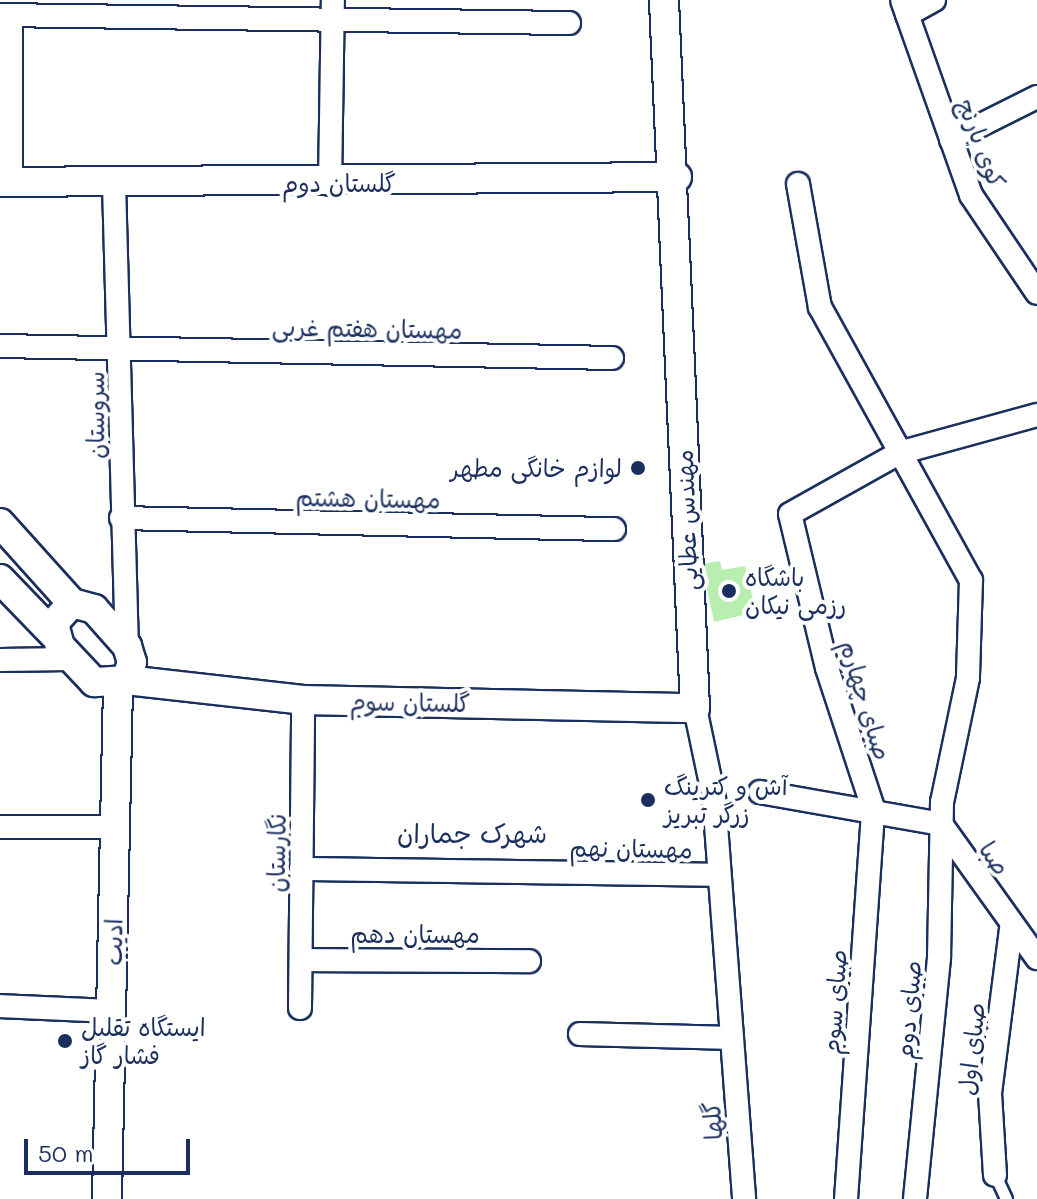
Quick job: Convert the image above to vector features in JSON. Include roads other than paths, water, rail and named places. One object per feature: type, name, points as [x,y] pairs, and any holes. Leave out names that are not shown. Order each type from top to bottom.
[{"type":"street","name":"مهندس عطایی","points":[[664,0],[677,177],[695,708],[714,798],[732,1038]]},
{"type":"street","points":[[905,7],[934,0]]},
{"type":"street","name":"کوی بارنج","points":[[905,7],[971,195],[1037,293]]},
{"type":"street","points":[[330,184],[333,8]]},
{"type":"street","points":[[6,182],[6,15],[333,8],[569,23]]},
{"type":"street","points":[[951,140],[1037,97]]},
{"type":"street","name":"گلستان دوم","points":[[6,182],[330,184],[677,177]]},
{"type":"street","name":"سروستان","points":[[114,184],[127,646]]},
{"type":"street","name":"صبای دوم","points":[[798,184],[820,307],[971,580],[968,678],[941,824],[939,958],[915,1199]]},
{"type":"street","name":"مهستان هفتم غربی","points":[[0,346],[612,358]]},
{"type":"street","points":[[899,453],[1037,415]]},
{"type":"street","name":"صبای چهارم","points":[[873,808],[827,668],[790,514],[899,453]]},
{"type":"street","name":"مهستان هشتم","points":[[121,518],[614,529]]},
{"type":"street","points":[[0,523],[72,603],[94,609],[127,646]]},
{"type":"street","name":"گلستان سوم","points":[[0,579],[94,682],[122,682],[303,700],[695,708]]},
{"type":"street","points":[[54,635],[58,613],[72,603]]},
{"type":"street","name":"ادیب","points":[[107,1199],[115,827],[122,682],[132,662],[127,646]]},
{"type":"street","points":[[0,660],[70,659]]},
{"type":"street","name":"نگارستان","points":[[300,1008],[303,700]]},
{"type":"street","points":[[760,792],[873,808],[941,824]]},
{"type":"street","name":"صبای سوم","points":[[846,1199],[873,808]]},
{"type":"street","name":"صبا","points":[[941,824],[1011,928],[1037,958]]},
{"type":"street","points":[[0,827],[115,827]]},
{"type":"street","name":"مهستان نهم","points":[[301,869],[719,875]]},
{"type":"street","name":"صبای اول","points":[[995,1175],[990,1093],[1011,928]]},
{"type":"street","name":"مهستان دهم","points":[[301,960],[529,961]]},
{"type":"street","points":[[0,1006],[111,1011]]},
{"type":"street","points":[[580,1034],[732,1038]]},
{"type":"street","name":"گلها","points":[[732,1038],[744,1199]]},
{"type":"lane","points":[[995,1175],[1006,1199]]},
{"type":"place","name":"لوازم خانگی مطهر","points":[[638,468]]},
{"type":"place","name":"باشگاه رزمی نیکان","points":[[729,591]]},
{"type":"place","name":"آش و کترینگ زرگر تبریز","points":[[648,800]]},
{"type":"place","name":"ایستگاه تقلیل فشار گاز","points":[[65,1041]]},
{"type":"district","name":"شهرک جماران","points":[[472,834]]}]
